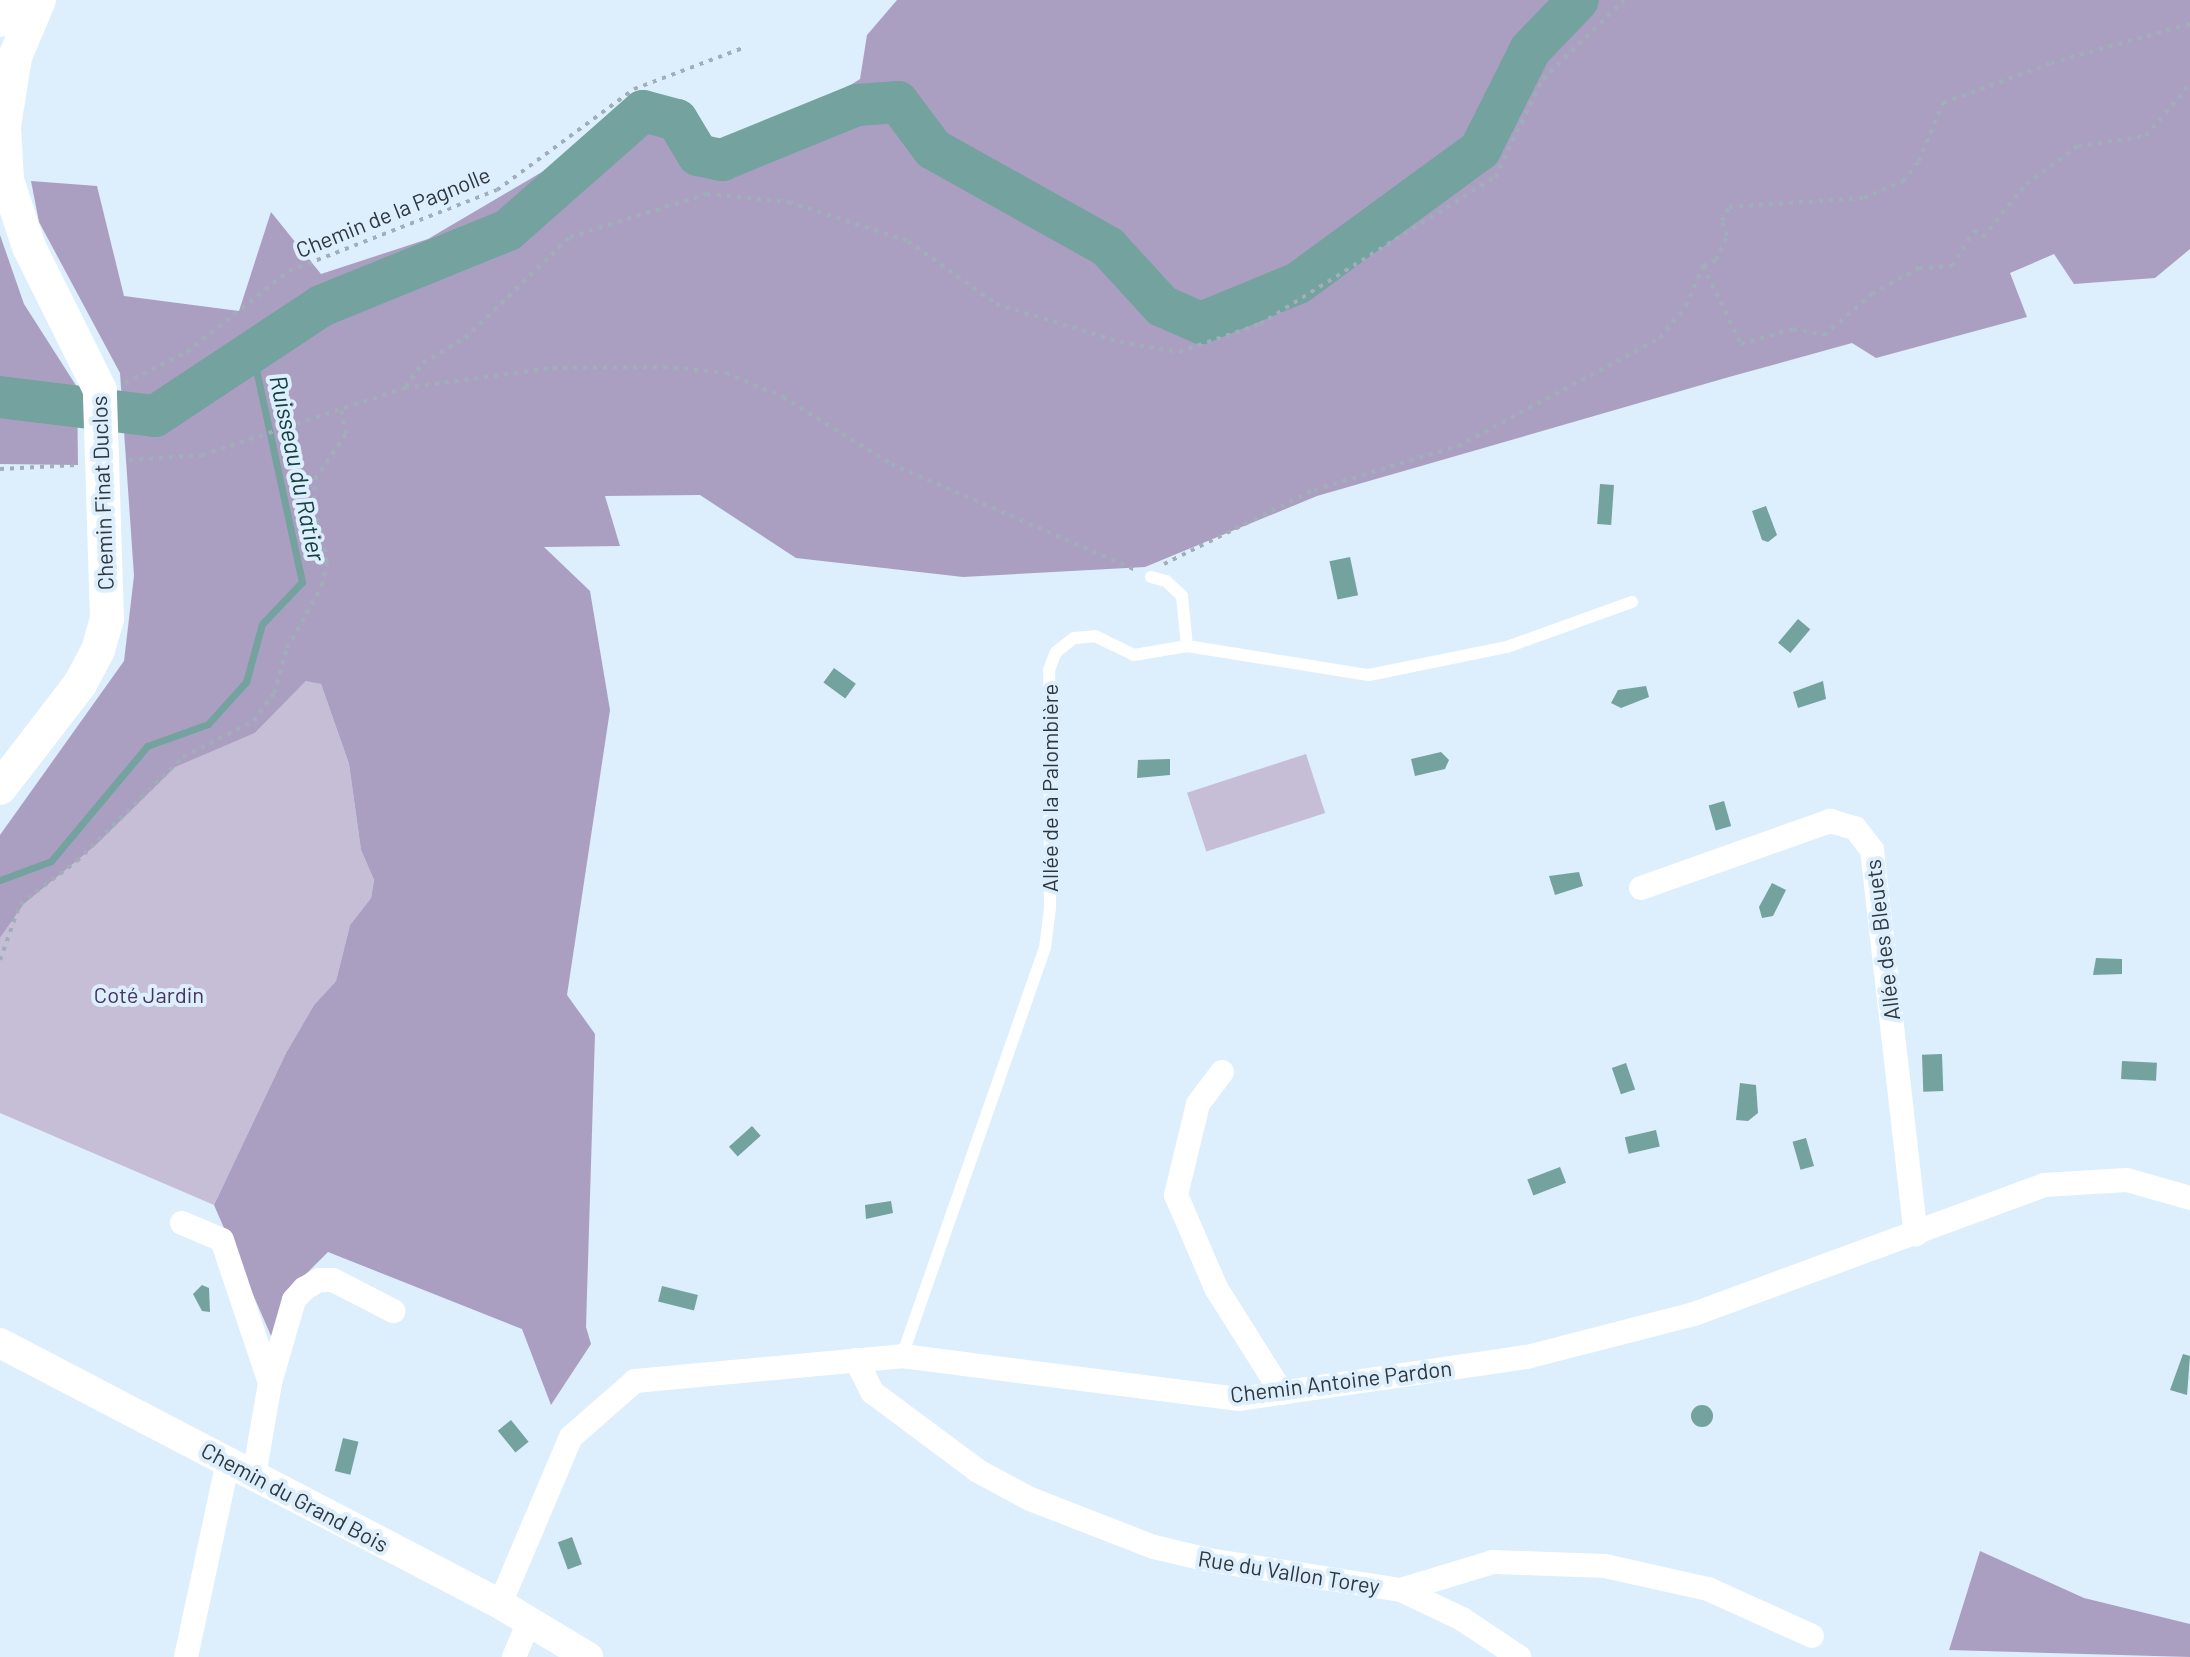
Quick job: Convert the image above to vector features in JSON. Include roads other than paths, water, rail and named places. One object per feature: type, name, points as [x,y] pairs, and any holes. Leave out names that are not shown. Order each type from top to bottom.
[{"type":"main road","name":"Chemin Finat Duclos","points":[[0,788],[80,684],[98,650],[107,619],[100,390],[29,247],[7,180],[2,124],[15,57],[39,0]]},
{"type":"street","points":[[0,25],[8,0]]},
{"type":"street","name":"Allée des Bleuets","points":[[1641,888],[1830,821],[1855,828],[1872,850],[1916,1234]]},
{"type":"street","points":[[1222,1072],[1198,1104],[1176,1195],[1216,1288],[1282,1393]]},
{"type":"street","name":"Chemin Antoine Pardon","points":[[500,1604],[571,1437],[635,1381],[902,1356],[1239,1399],[1542,1353],[1694,1314],[2044,1185],[2127,1180],[2190,1198]]},
{"type":"street","points":[[182,1223],[222,1240],[270,1383]]},
{"type":"street","points":[[186,1657],[294,1300],[319,1280],[333,1280],[393,1311]]},
{"type":"street","name":"Chemin du Grand Bois","points":[[0,1343],[500,1604],[588,1657]]},
{"type":"street","name":"Rue du Vallon Torey","points":[[856,1360],[872,1392],[978,1471],[1030,1499],[1154,1547],[1209,1560],[1401,1590],[1462,1619],[1519,1657]]},
{"type":"street","name":"Rue du Vallon Torey","points":[[1401,1590],[1493,1562],[1605,1566],[1708,1589],[1812,1636]]},
{"type":"street","points":[[514,1657],[529,1622]]},
{"type":"lane","points":[[1151,577],[1166,581],[1182,596],[1187,646]]},
{"type":"lane","name":"Allée de la Palombière","points":[[902,1356],[1045,948],[1050,908],[1049,670],[1056,652],[1074,638],[1095,636],[1134,655],[1187,646],[1369,675],[1507,647],[1632,602]]},
{"type":"waterway","points":[[0,397],[155,416],[321,306],[508,230],[643,111],[677,120],[698,155],[722,160],[857,105],[898,102],[933,149],[1108,247],[1162,306],[1201,323],[1298,283],[1480,150],[1530,50],[1578,0]]},
{"type":"waterway","name":"Ruisseau du Ratier","points":[[0,880],[51,861],[147,746],[208,724],[246,682],[262,624],[302,582],[252,351]]},
{"type":"park label","name":"Coté Jardin","points":[[149,995]]}]
